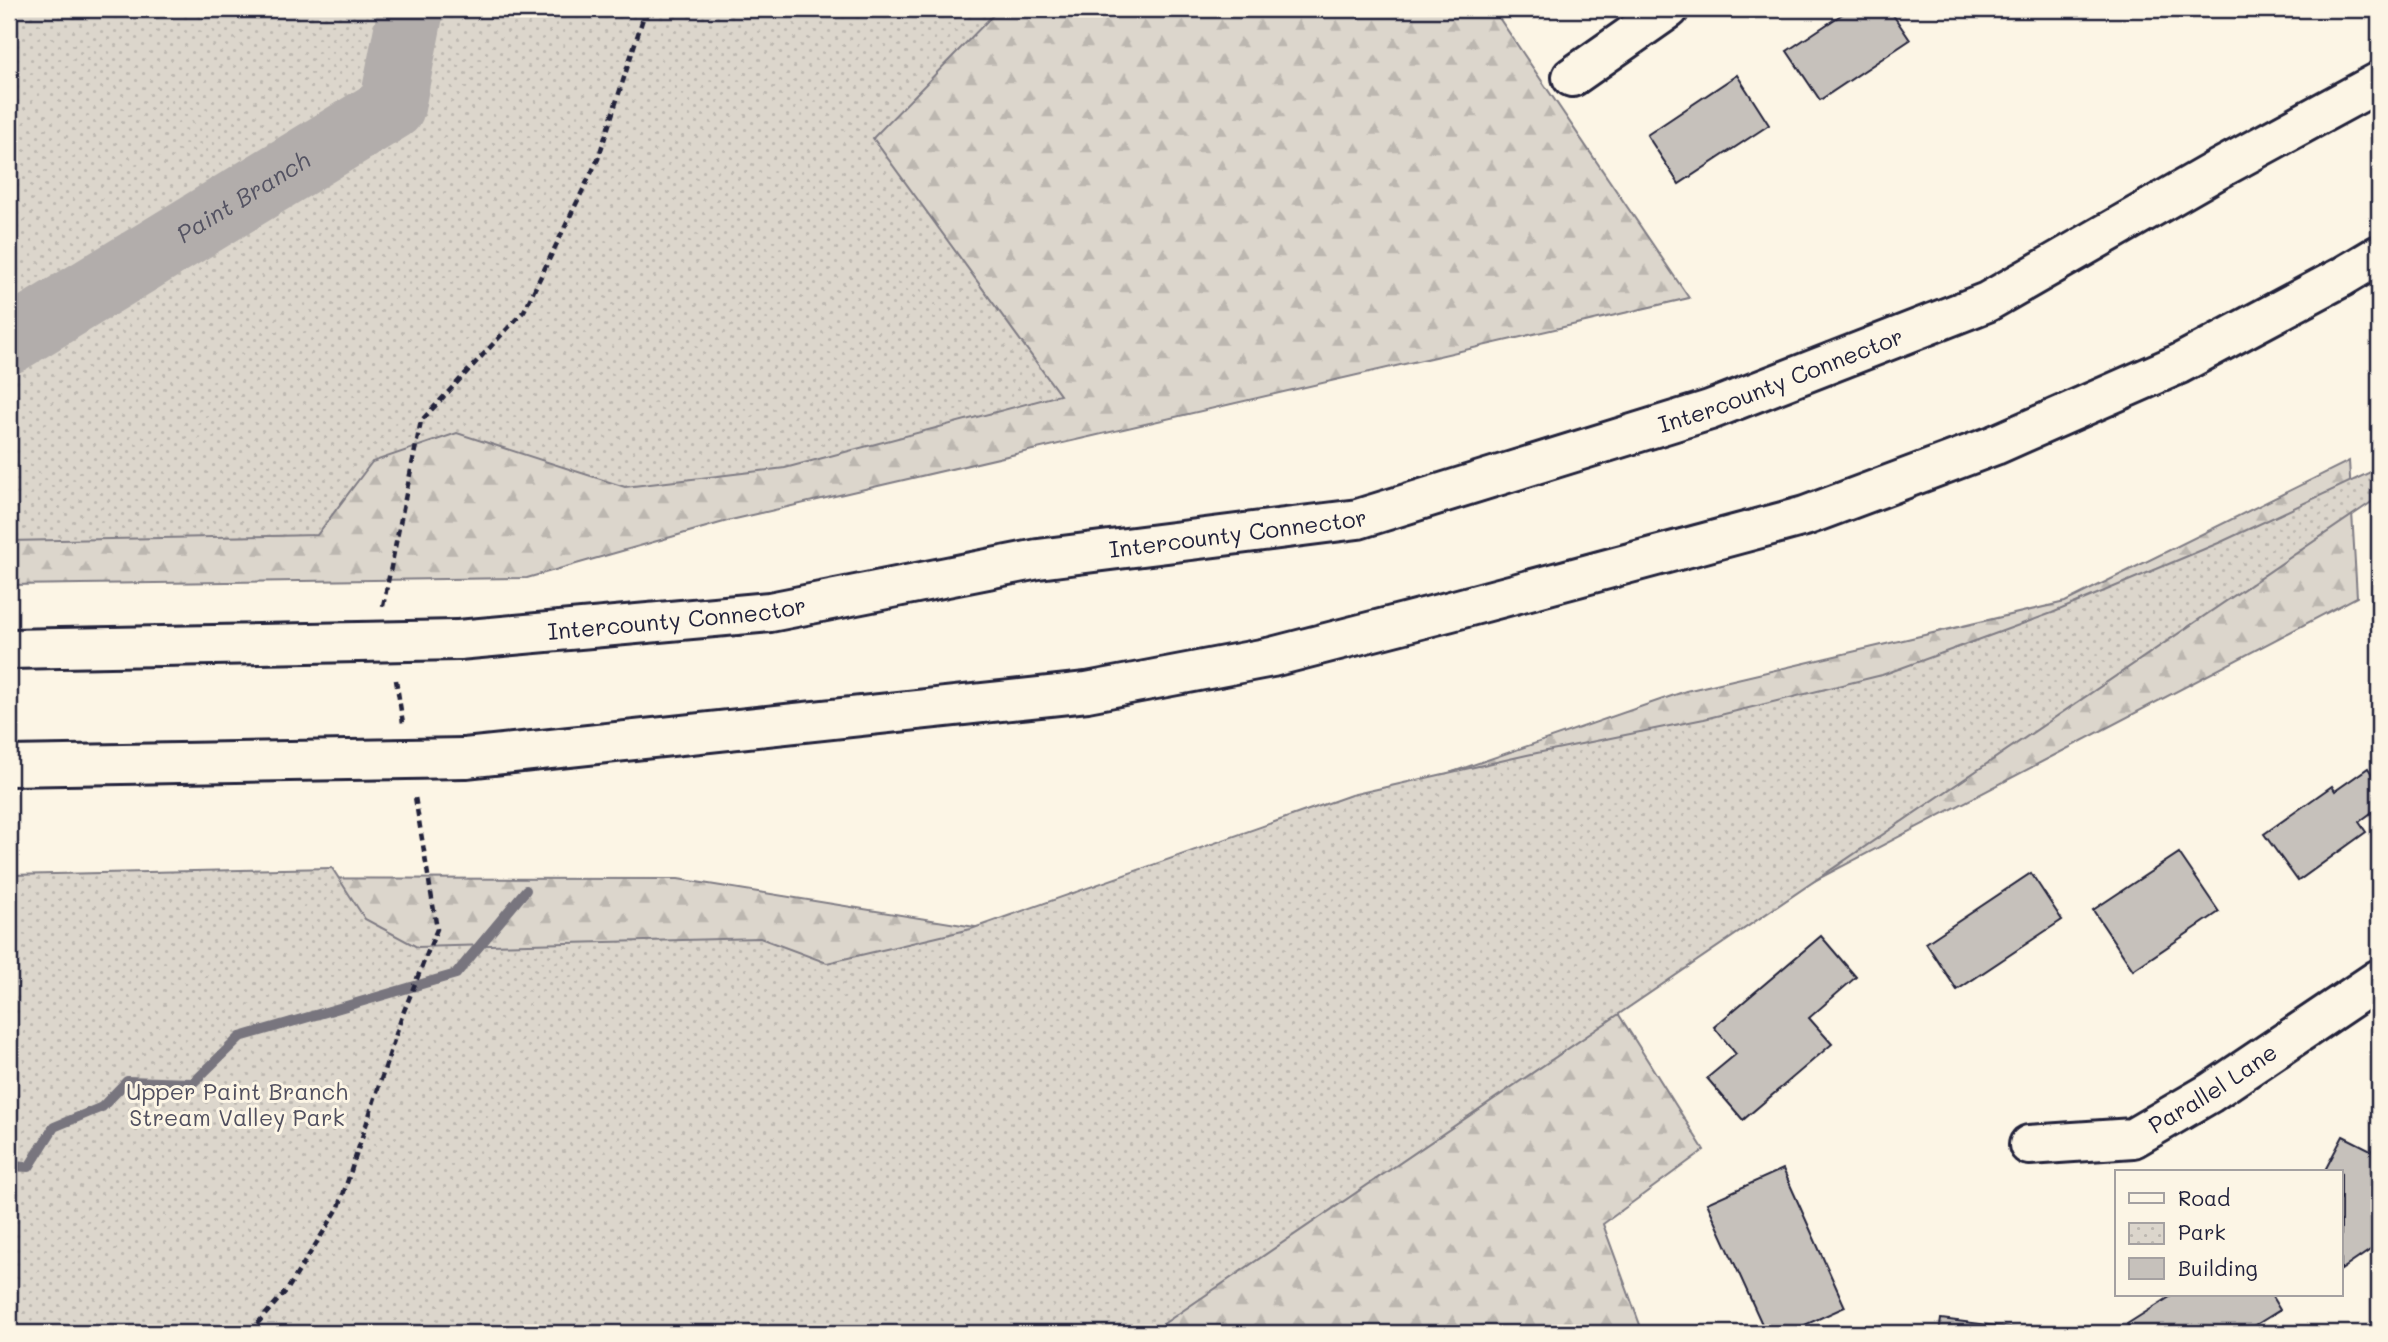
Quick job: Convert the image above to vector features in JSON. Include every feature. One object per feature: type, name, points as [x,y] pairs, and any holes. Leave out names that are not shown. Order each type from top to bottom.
[{"type":"main road","points":[[1572,77],[1669,9]]},
{"type":"main road","name":"Intercounty Connector","points":[[9,649],[458,640],[770,612],[1038,559],[1358,519],[1710,410],[1987,302],[2217,170],[2379,82]]},
{"type":"main road","points":[[9,766],[465,758],[1087,692],[1272,657],[1805,516],[1995,445],[2179,364],[2379,255]]},
{"type":"main road","name":"Parallel Lane","points":[[2029,1144],[2133,1138],[2210,1093],[2379,979]]},
{"type":"green space","points":[[9,9],[999,9],[873,138],[1060,395],[785,468],[625,487],[457,433],[372,462],[317,535],[9,541]]},
{"type":"green space","points":[[15,9],[1493,9],[1689,298],[731,520],[527,578],[9,585],[9,50]]},
{"type":"green space","name":"Upper Paint Branch Stream Valley Park","points":[[2349,461],[2357,597],[1604,991],[1704,1150],[1603,1224],[1643,1333],[9,1333],[9,880],[678,879],[1117,950],[1265,837],[1686,691],[2065,602]]},
{"type":"green space","name":"Upper Paint Branch Stream Valley Park","points":[[2379,468],[2379,497],[1150,1333],[9,1333],[9,875],[332,868],[365,919],[417,947],[760,938],[827,963],[971,929],[1351,795],[1704,719],[1882,675],[2052,613],[2221,542]]},
{"type":"building","points":[[1850,9],[1889,9],[1910,40],[1820,100],[1787,51]]},
{"type":"building","points":[[1737,75],[1769,125],[1679,184],[1647,135]]},
{"type":"building","points":[[2368,768],[2379,785],[2379,807],[2359,822],[2366,832],[2298,881],[2264,834],[2332,786],[2335,791]]},
{"type":"building","points":[[2179,853],[2219,912],[2133,970],[2093,910]]},
{"type":"building","points":[[2031,873],[2062,920],[1957,990],[1926,943]]},
{"type":"building","points":[[1821,936],[1856,977],[1809,1018],[1832,1044],[1743,1120],[1707,1078],[1736,1054],[1714,1027]]},
{"type":"building","points":[[2343,1136],[2379,1154],[2379,1244],[2342,1269],[2342,1170],[2325,1170]]},
{"type":"building","points":[[1783,1169],[1845,1307],[1787,1333],[1766,1333],[1707,1203]]},
{"type":"building","points":[[2171,1296],[2272,1296],[2280,1310],[2243,1333],[2133,1333],[2127,1324]]},
{"type":"building","points":[[1941,1319],[2051,1333],[1939,1333]]},
{"type":"waterway","name":"Paint Branch","points":[[9,341],[392,107],[411,9]]},
{"type":"waterway","points":[[9,1166],[29,1167],[54,1127],[102,1107],[127,1081],[193,1083],[240,1037],[456,974],[526,890]]}]
